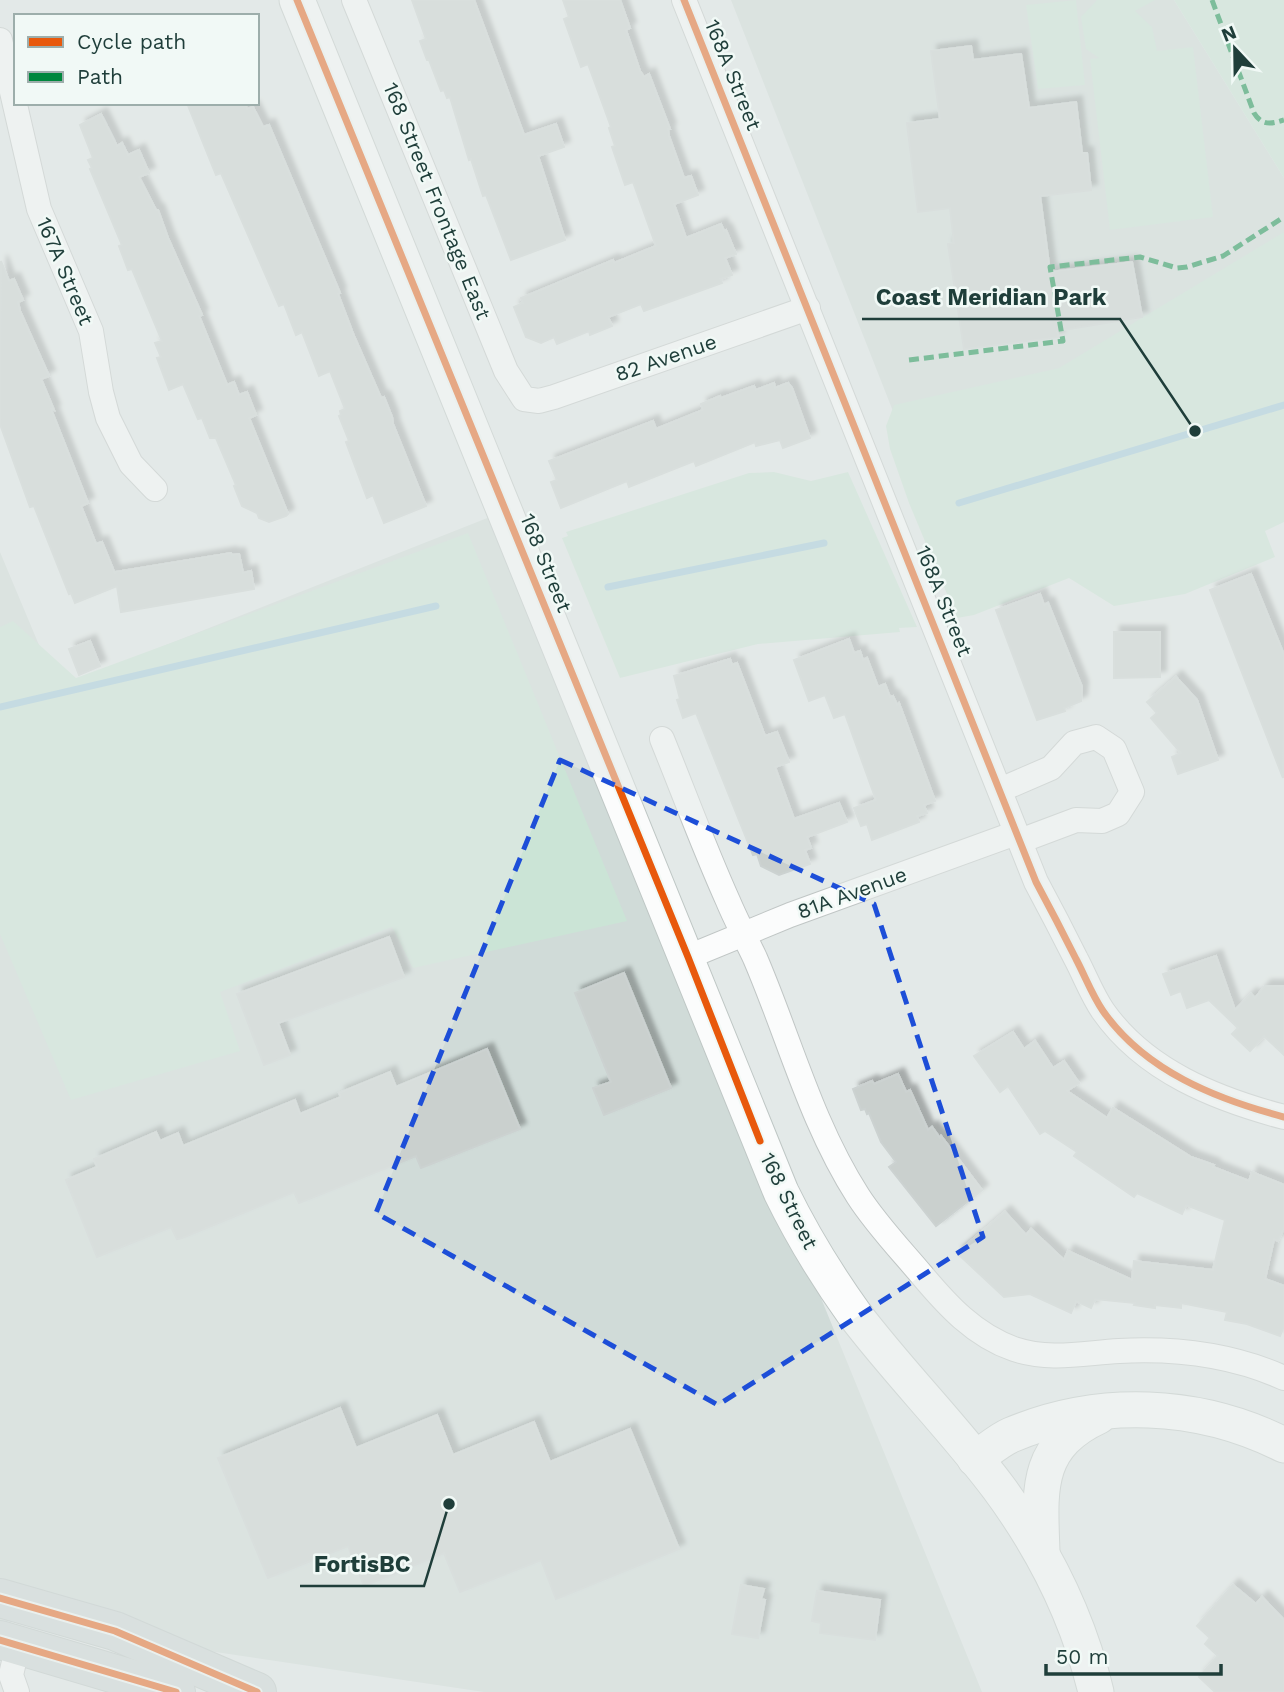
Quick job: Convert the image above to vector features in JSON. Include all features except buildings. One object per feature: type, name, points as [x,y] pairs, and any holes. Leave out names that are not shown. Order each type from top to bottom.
[{"type":"main road","name":"168 Street","points":[[297,0],[688,957],[760,1141],[800,1229],[856,1316],[998,1488],[1042,1555],[1076,1625],[1096,1692]]},
{"type":"main road","points":[[975,1459],[1009,1436],[1066,1417],[1112,1410],[1154,1410],[1195,1415],[1238,1426],[1284,1445]]},
{"type":"main road","points":[[1042,1555],[1040,1497],[1045,1467],[1056,1449],[1083,1424],[1112,1410]]},
{"type":"main road","points":[[0,1598],[115,1631],[257,1692]]},
{"type":"main road","points":[[9,1642],[176,1692]]},
{"type":"street","name":"168 Street Frontage East","points":[[355,0],[506,371],[524,399]]},
{"type":"street","name":"168A Street","points":[[684,0],[1018,837],[1037,882],[1096,999],[1117,1029],[1152,1060],[1185,1081],[1232,1103],[1284,1117]]},
{"type":"street","name":"167A Street","points":[[0,40],[14,102]]},
{"type":"street","name":"167A Street","points":[[15,105],[38,209],[90,331],[108,418],[125,454],[155,489]]},
{"type":"street","name":"82 Avenue","points":[[524,399],[539,401],[554,397],[808,308]]},
{"type":"street","name":"81A Avenue","points":[[688,957],[790,915],[1018,837],[1076,820],[1102,821],[1118,814],[1132,792],[1114,749],[1096,737],[1074,743],[1051,768],[1000,790]]},
{"type":"street","points":[[662,739],[823,1129],[857,1195],[881,1227],[956,1312],[992,1339],[1027,1352],[1060,1356],[1140,1350],[1185,1352],[1244,1363],[1284,1378]]},
{"type":"street","points":[[9,1642],[11,1675],[17,1692]]},
{"type":"highlighted area","points":[[560,760],[874,904],[983,1237],[718,1405],[376,1213]]},
{"type":"shaded area","points":[[731,0],[1174,0],[1284,178],[1284,367],[926,495]]},
{"type":"shaded area","points":[[500,513],[982,1692],[484,1692],[0,1620],[0,552],[57,688]]},
{"type":"green space","points":[[1076,0],[1085,85],[1038,89],[1026,5]]},
{"type":"green space","points":[[1097,0],[1155,0],[1135,11],[1152,27],[1157,51],[1193,47],[1213,217],[1110,230],[1090,59],[1099,58],[1086,49],[1081,17]]},
{"type":"green space","points":[[1174,0],[1284,0],[1284,178]]},
{"type":"green space","points":[[1284,232],[1284,522],[1265,531],[1275,557],[1185,594],[1114,606],[1069,578],[974,615],[957,618],[909,503],[890,449],[886,426],[894,405],[1059,368]]},
{"type":"green space","points":[[774,472],[811,481],[848,472],[917,627],[899,628],[900,632],[758,644],[620,678],[562,538],[568,536],[566,532],[749,473]]},
{"type":"green space","points":[[468,533],[627,921],[413,968],[392,927],[220,992],[240,1051],[71,1100],[0,934],[0,627],[13,621],[76,678]]},
{"type":"waterway","points":[[959,503],[1284,405]]},
{"type":"waterway","points":[[608,587],[824,543]]},
{"type":"waterway","points":[[0,707],[436,606]]},
{"type":"marked path","points":[[1212,0],[1254,113],[1267,123],[1284,120]]},
{"type":"marked path","points":[[909,360],[1063,341],[1050,267],[1140,257],[1177,268],[1187,267],[1223,256],[1284,217]]},
{"type":"cycle path","points":[[297,0],[688,957],[760,1141]]},
{"type":"cycle path","points":[[684,0],[1036,882],[1095,999],[1120,1032],[1161,1066],[1208,1091],[1284,1117]]},
{"type":"cycle path","points":[[0,1598],[115,1631],[257,1692]]},
{"type":"cycle path","points":[[0,1640],[176,1692]]},
{"type":"place","name":"Coast Meridian Park","points":[[1195,431]]},
{"type":"place","name":"FortisBC","points":[[449,1504]]}]
